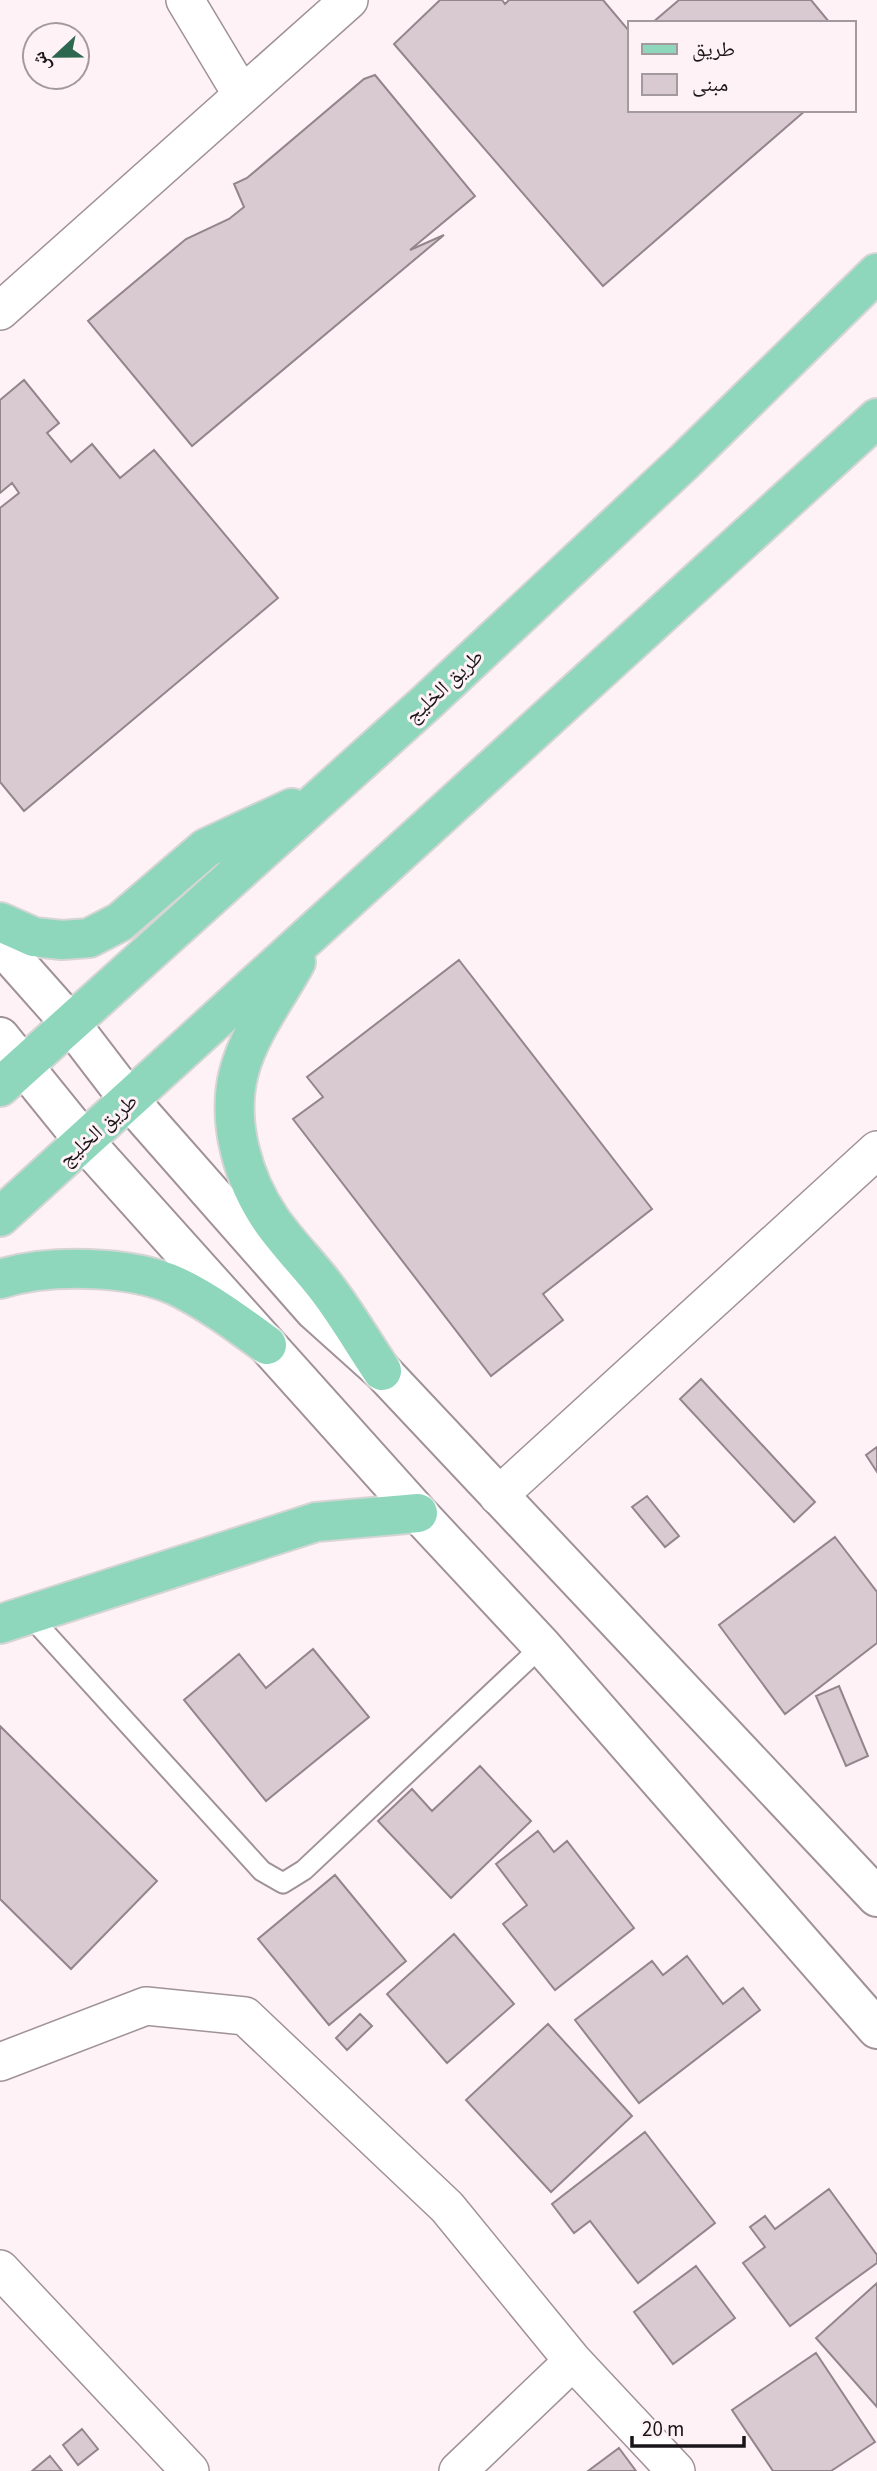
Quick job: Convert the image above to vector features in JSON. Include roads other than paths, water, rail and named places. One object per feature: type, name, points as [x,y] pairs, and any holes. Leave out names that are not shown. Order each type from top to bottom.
[{"type":"main road","name":"طريق الخليج","points":[[8,1063],[71,1024],[328,791],[684,462],[877,273]]},
{"type":"main road","name":"طريق الخليج","points":[[0,1217],[877,418]]},
{"type":"main road","points":[[0,922],[34,937],[62,940],[89,938],[120,922],[206,848],[328,791]]},
{"type":"main road","points":[[312,933],[254,1036],[239,1072],[235,1108],[238,1142],[251,1186],[271,1220],[327,1287],[382,1371]]},
{"type":"main road","points":[[0,1279],[19,1273],[73,1268],[122,1272],[173,1285],[215,1307],[267,1345]]},
{"type":"main road","points":[[15,1620],[316,1522],[418,1513]]},
{"type":"street","points":[[186,0],[242,95]]},
{"type":"street","points":[[7,292],[242,95],[349,0]]},
{"type":"street","points":[[0,944],[71,1024],[130,1101],[314,1310],[382,1371],[877,1897]]},
{"type":"street","points":[[8,1063],[85,1142],[418,1513],[542,1646],[877,2029]]},
{"type":"street","points":[[498,1496],[874,1158]]},
{"type":"street","points":[[6,2049],[146,2006],[245,2016],[447,2207],[573,2361],[676,2471]]},
{"type":"street","points":[[0,2269],[190,2471]]},
{"type":"street","points":[[458,2471],[573,2361]]},
{"type":"lane","points":[[15,1620],[262,1871],[284,1884],[304,1870],[542,1646]]}]
